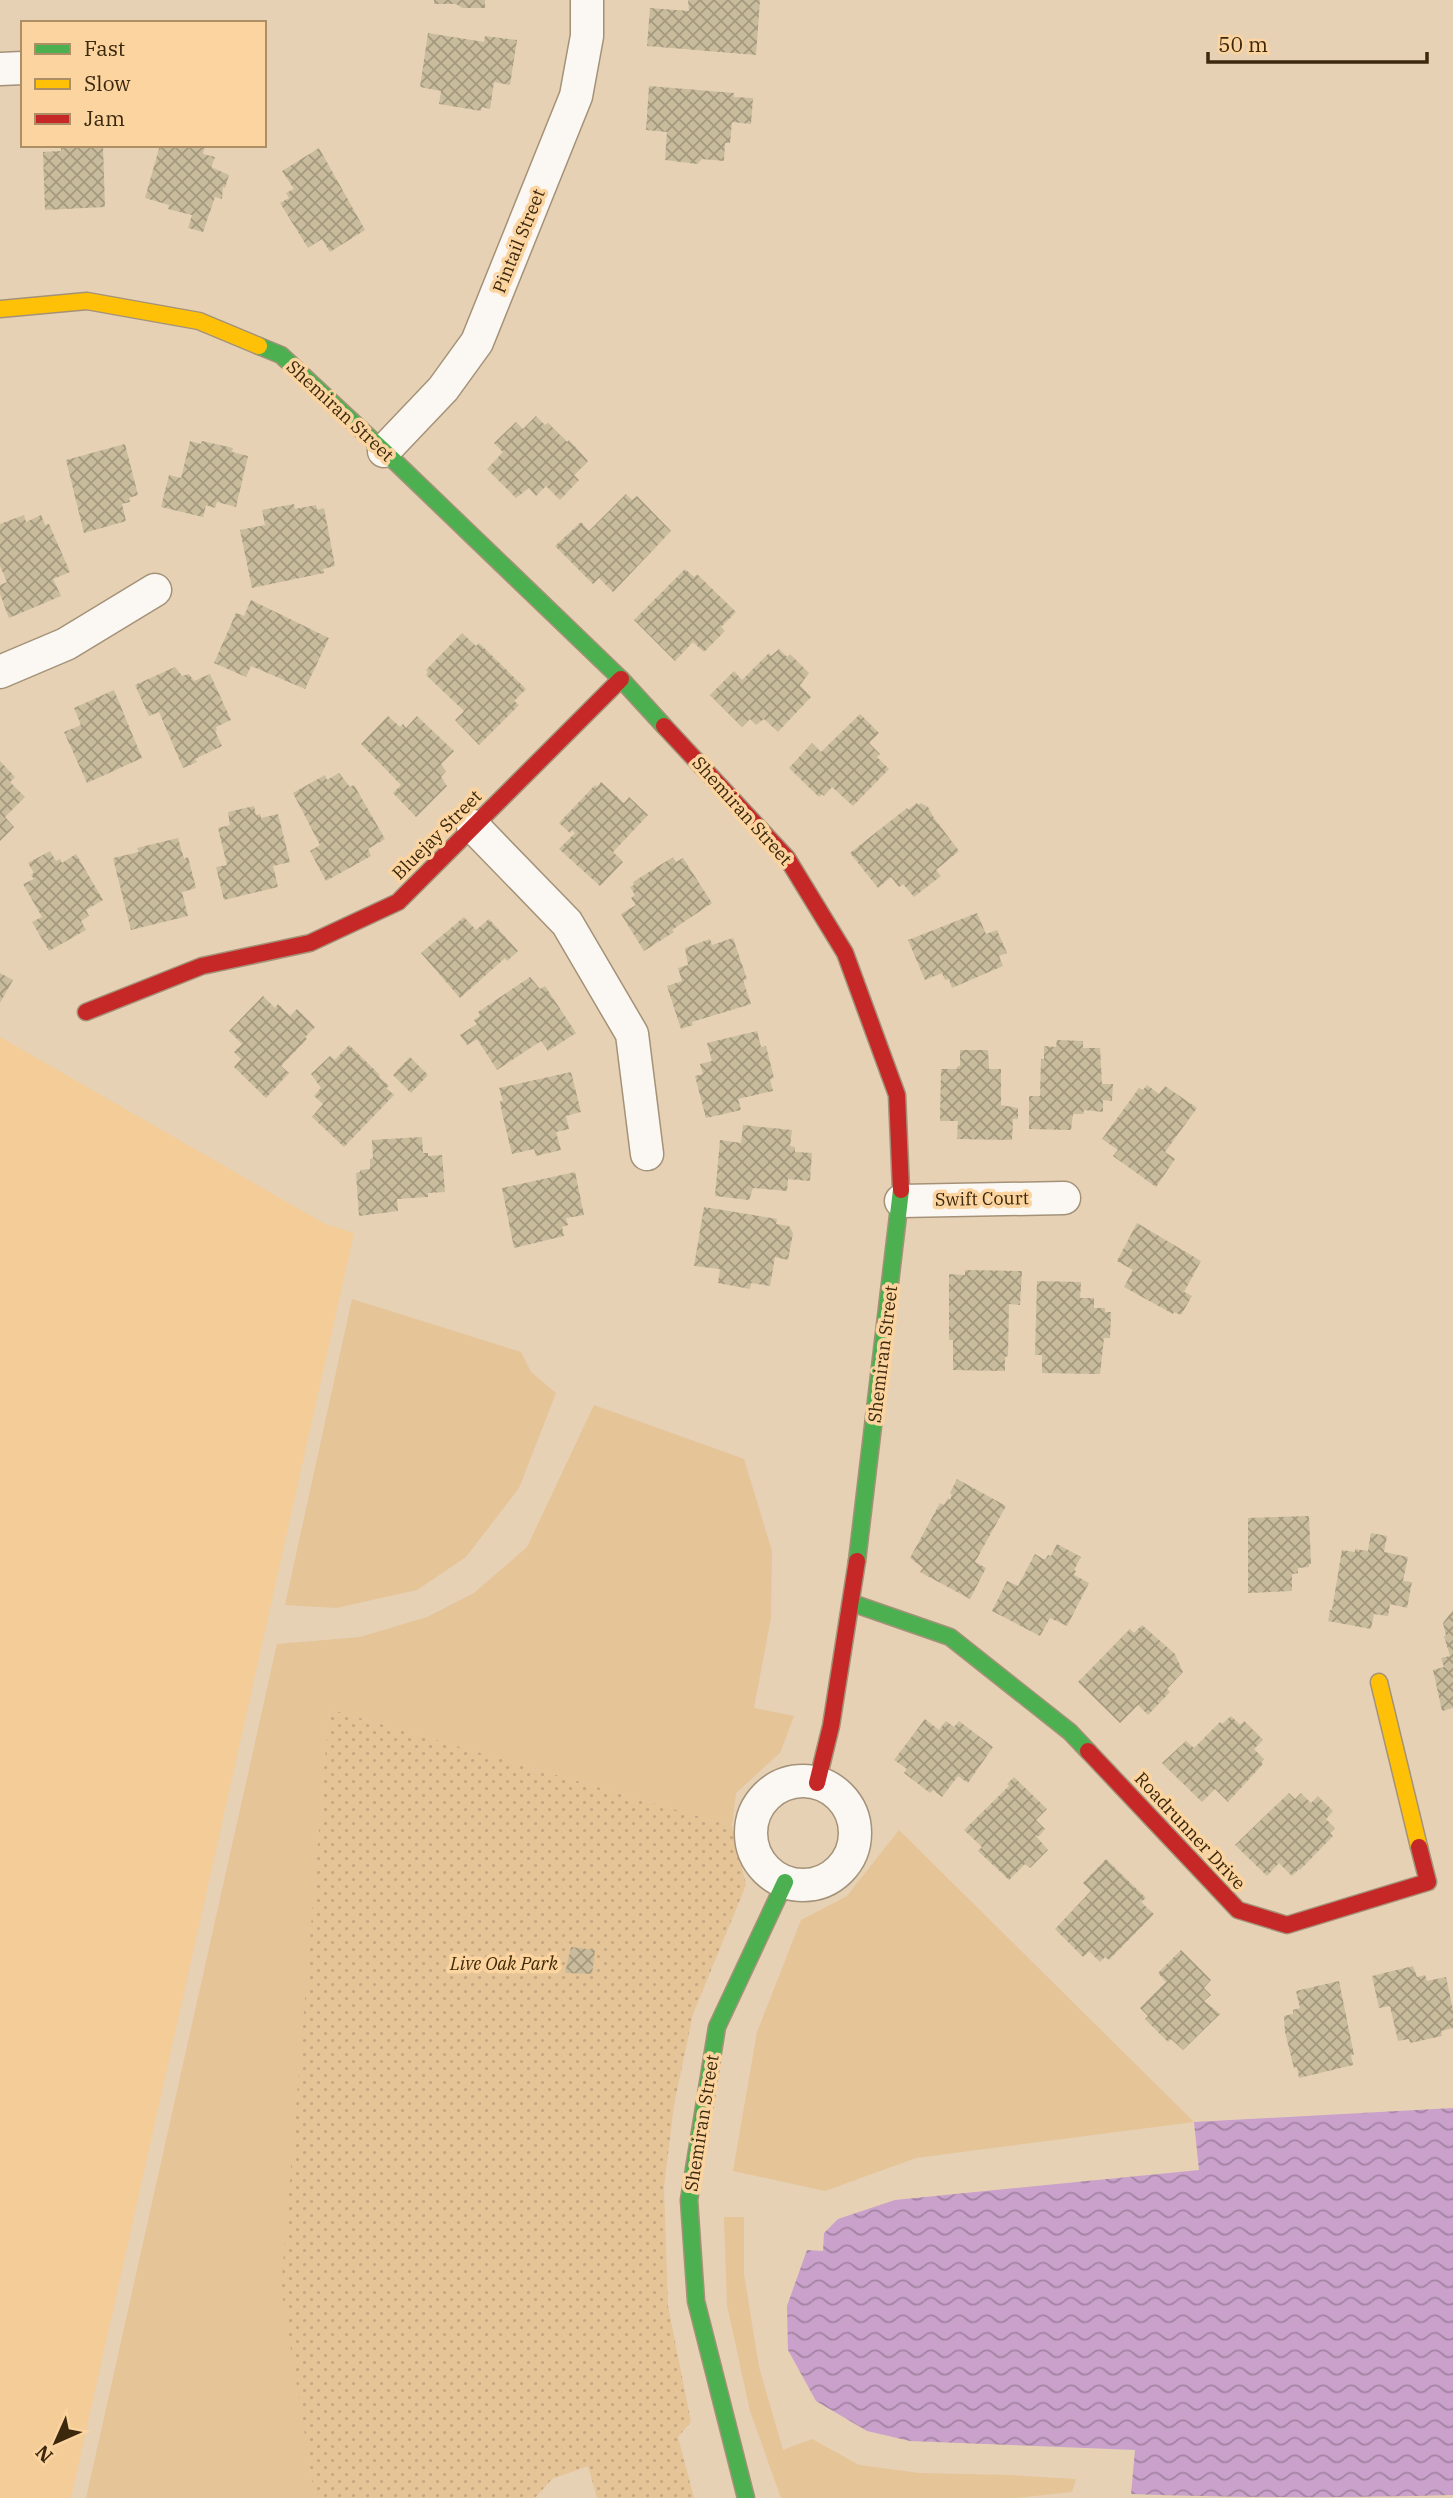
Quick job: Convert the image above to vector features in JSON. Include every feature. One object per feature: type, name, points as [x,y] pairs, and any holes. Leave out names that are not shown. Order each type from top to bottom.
[{"type":"street","name":"Pintail Street","points":[[384,451],[443,389],[477,342],[576,96],[587,36],[587,0]]},
{"type":"street","points":[[0,69],[21,68]]},
{"type":"street","name":"Shemiran Street","points":[[0,309],[87,301],[199,321],[281,355],[621,679],[787,858],[845,953],[897,1095],[901,1201],[852,1603],[831,1726],[817,1783]]},
{"type":"street","points":[[0,672],[66,644],[155,590]]},
{"type":"street","name":"Bluejay Street","points":[[86,1012],[202,966],[310,943],[398,902],[621,679]]},
{"type":"street","points":[[473,826],[567,923],[632,1034],[647,1154]]},
{"type":"street","name":"Swift Court","points":[[901,1201],[1064,1198]]},
{"type":"street","name":"Roadrunner Drive","points":[[852,1603],[950,1637],[1070,1732],[1238,1910],[1287,1925],[1428,1882],[1379,1682]]},
{"type":"street","points":[[807,1780],[824,1785],[839,1795],[850,1809],[855,1826],[855,1844],[848,1861],[836,1874],[812,1884],[785,1882],[771,1874],[760,1862],[752,1839],[754,1814],[762,1800],[774,1789],[789,1782],[807,1780]]},
{"type":"street","name":"Shemiran Street","points":[[746,2498],[696,2301],[689,2200],[717,2027],[785,1882]]},
{"type":"shaded area","points":[[0,1037],[325,1224],[354,1233],[71,2498],[0,2498]]},
{"type":"green space","points":[[352,1299],[521,1352],[531,1372],[556,1393],[519,1488],[466,1557],[417,1590],[336,1608],[285,1605]]},
{"type":"green space","points":[[594,1405],[744,1459],[772,1551],[771,1618],[754,1708],[794,1716],[780,1753],[736,1793],[732,1826],[329,1709],[282,2288],[315,2498],[86,2498],[277,1644],[360,1637],[427,1617],[474,1593],[527,1547]]},
{"type":"green space","name":"Live Oak Park","points":[[329,1709],[732,1826],[746,1885],[693,2014],[674,2105],[664,2187],[668,2306],[691,2422],[678,2437],[694,2498],[597,2498],[588,2466],[552,2479],[535,2498],[315,2498],[281,2288]]},
{"type":"green space","points":[[899,1830],[1194,2122],[916,2158],[825,2191],[733,2171],[757,2032],[801,1920],[847,1896]]},
{"type":"green space","points":[[724,2217],[744,2217],[744,2274],[759,2367],[783,2450],[812,2439],[859,2465],[919,2473],[1076,2479],[1072,2492],[1016,2498],[781,2498],[750,2411],[727,2305]]},
{"type":"water","points":[[1453,2108],[1453,2495],[1292,2497],[1131,2494],[1135,2450],[910,2441],[867,2431],[816,2401],[788,2350],[787,2306],[807,2250],[823,2251],[824,2233],[838,2219],[895,2200],[1199,2170],[1194,2122]]},
{"type":"building","points":[[434,0],[485,0],[485,8],[434,4]]},
{"type":"building","points":[[688,0],[760,0],[756,55],[647,46],[650,8],[689,11]]},
{"type":"building","points":[[428,33],[484,42],[485,36],[517,40],[510,85],[494,82],[490,109],[482,107],[481,111],[439,104],[441,91],[420,87]]},
{"type":"building","points":[[649,86],[734,93],[734,97],[753,98],[751,124],[732,122],[730,143],[725,143],[724,161],[702,159],[697,164],[665,160],[667,132],[646,130]]},
{"type":"building","points":[[61,147],[103,147],[105,207],[45,210],[43,152],[61,151]]},
{"type":"building","points":[[159,147],[205,147],[203,154],[215,157],[211,167],[229,175],[225,188],[223,187],[222,199],[215,197],[203,232],[188,228],[192,215],[168,209],[169,205],[145,198]]},
{"type":"building","points":[[319,148],[365,230],[330,252],[322,239],[308,248],[280,203],[289,198],[286,193],[294,189],[282,171]]},
{"type":"building","points":[[536,416],[545,425],[548,423],[567,442],[569,440],[588,461],[574,475],[579,480],[560,500],[546,486],[536,496],[529,488],[516,498],[487,469],[503,452],[494,443],[516,422],[523,429]]},
{"type":"building","points":[[190,441],[233,448],[232,452],[248,456],[236,507],[217,502],[215,508],[206,505],[203,517],[161,507],[169,475],[181,478]]},
{"type":"building","points":[[125,444],[138,495],[129,498],[130,502],[122,504],[126,521],[84,533],[66,460]]},
{"type":"building","points":[[626,494],[632,500],[637,496],[671,531],[613,592],[599,578],[593,584],[555,546],[581,522],[589,531]]},
{"type":"building","points":[[294,504],[295,509],[316,505],[317,510],[324,508],[335,566],[323,569],[324,573],[252,588],[240,530],[265,525],[262,510]]},
{"type":"building","points":[[24,515],[26,522],[41,515],[45,525],[49,524],[70,572],[53,579],[61,596],[9,618],[0,594],[0,585],[7,582],[0,566],[0,524]]},
{"type":"building","points":[[685,569],[694,577],[697,574],[736,612],[721,627],[725,631],[704,652],[693,642],[675,661],[634,620]]},
{"type":"building","points":[[251,600],[329,638],[305,689],[251,666],[246,677],[214,663],[236,613],[244,616]]},
{"type":"building","points":[[462,633],[476,646],[479,643],[526,689],[514,701],[519,705],[479,745],[455,720],[464,711],[426,675],[426,670]]},
{"type":"building","points":[[779,649],[787,657],[790,654],[809,673],[800,685],[811,697],[778,732],[764,719],[756,725],[750,719],[742,727],[710,695],[734,671],[742,680],[769,653],[771,656]]},
{"type":"building","points":[[175,667],[182,676],[189,674],[194,681],[210,674],[231,720],[216,727],[215,731],[222,746],[183,768],[159,712],[149,716],[135,685]]},
{"type":"building","points":[[114,690],[142,758],[87,783],[64,732],[81,725],[74,708]]},
{"type":"building","points":[[860,714],[879,733],[869,743],[880,754],[877,757],[889,769],[853,806],[832,787],[824,796],[822,794],[819,797],[789,768],[812,743],[821,752]]},
{"type":"building","points":[[388,716],[400,727],[403,724],[406,728],[417,716],[454,751],[441,764],[446,771],[441,777],[447,786],[416,817],[393,793],[401,785],[361,744]]},
{"type":"building","points":[[0,761],[15,777],[10,782],[25,797],[5,817],[14,827],[0,841]]},
{"type":"building","points":[[339,773],[350,787],[354,785],[385,839],[368,849],[371,856],[326,881],[310,851],[320,845],[293,793],[325,775],[327,780]]},
{"type":"building","points":[[601,782],[624,803],[629,797],[648,815],[613,852],[623,862],[600,886],[559,849],[575,833],[572,830],[570,833],[559,823]]},
{"type":"building","points":[[917,803],[928,807],[959,851],[936,870],[941,876],[914,897],[903,884],[899,887],[891,877],[878,888],[850,853]]},
{"type":"building","points":[[254,806],[256,815],[260,814],[261,818],[278,814],[290,862],[273,866],[278,887],[224,900],[216,867],[227,865],[218,828],[230,825],[228,812]]},
{"type":"building","points":[[178,838],[184,859],[188,857],[196,888],[182,892],[188,916],[131,930],[113,858],[139,852],[137,848]]},
{"type":"building","points":[[50,851],[56,861],[60,859],[62,863],[76,854],[103,900],[86,910],[89,916],[81,921],[86,930],[49,951],[32,922],[42,917],[23,884],[34,879],[31,875],[34,873],[28,863]]},
{"type":"building","points":[[673,857],[676,862],[683,858],[712,903],[644,951],[621,914],[636,905],[631,898],[635,895],[630,887],[634,885],[633,882]]},
{"type":"building","points":[[977,913],[986,934],[997,930],[1007,953],[999,956],[1003,966],[952,988],[949,979],[945,980],[942,973],[925,980],[908,940]]},
{"type":"building","points":[[464,917],[476,930],[489,919],[518,951],[507,961],[505,958],[460,998],[421,953]]},
{"type":"building","points":[[733,938],[747,979],[743,980],[751,1004],[692,1022],[693,1025],[681,1029],[667,986],[682,981],[678,968],[688,965],[685,948],[710,939],[712,945]]},
{"type":"building","points":[[0,973],[13,980],[0,1003]]},
{"type":"building","points":[[530,977],[540,989],[545,986],[576,1033],[548,1051],[541,1041],[497,1070],[477,1039],[467,1045],[460,1035],[477,1024],[474,1020],[480,1016],[478,1012]]},
{"type":"building","points":[[263,996],[275,1008],[278,1004],[290,1016],[297,1009],[315,1027],[281,1066],[289,1073],[266,1098],[234,1067],[241,1059],[234,1052],[242,1044],[229,1031]]},
{"type":"building","points":[[757,1031],[761,1047],[766,1046],[774,1078],[770,1079],[773,1091],[738,1099],[741,1110],[706,1118],[695,1076],[703,1074],[700,1064],[712,1061],[707,1043]]},
{"type":"building","points":[[1057,1040],[1083,1041],[1083,1048],[1100,1048],[1102,1084],[1113,1084],[1112,1101],[1103,1100],[1103,1112],[1084,1110],[1083,1114],[1073,1114],[1071,1130],[1029,1129],[1029,1096],[1040,1096],[1044,1046],[1056,1047]]},
{"type":"building","points":[[349,1045],[380,1075],[378,1076],[389,1086],[386,1088],[394,1095],[344,1147],[312,1117],[323,1104],[314,1096],[321,1088],[311,1074],[330,1056],[335,1060]]},
{"type":"building","points":[[960,1050],[988,1050],[989,1069],[1001,1069],[1001,1105],[1018,1108],[1018,1119],[1013,1119],[1012,1140],[957,1139],[958,1121],[940,1121],[941,1069],[957,1069],[960,1066]]},
{"type":"building","points":[[410,1057],[428,1075],[411,1093],[393,1075]]},
{"type":"building","points":[[571,1072],[581,1112],[566,1116],[569,1129],[556,1132],[561,1150],[536,1156],[534,1149],[512,1154],[499,1088]]},
{"type":"building","points":[[1147,1085],[1159,1094],[1165,1086],[1197,1108],[1165,1152],[1175,1159],[1156,1187],[1113,1156],[1118,1150],[1102,1139],[1139,1088],[1143,1090]]},
{"type":"building","points":[[743,1125],[792,1130],[790,1146],[795,1147],[795,1152],[812,1153],[810,1181],[788,1179],[787,1191],[753,1188],[749,1200],[715,1196],[720,1140],[741,1143]]},
{"type":"building","points":[[422,1137],[423,1153],[428,1153],[428,1156],[442,1155],[445,1192],[428,1193],[428,1197],[397,1199],[398,1211],[359,1216],[356,1173],[370,1169],[370,1159],[373,1158],[372,1140]]},
{"type":"building","points":[[575,1172],[584,1215],[566,1218],[568,1225],[562,1227],[564,1236],[514,1248],[502,1188]]},
{"type":"building","points":[[704,1207],[777,1219],[776,1224],[789,1226],[793,1233],[788,1260],[775,1257],[770,1286],[751,1283],[750,1289],[718,1283],[720,1269],[694,1266]]},
{"type":"building","points":[[1137,1223],[1201,1261],[1184,1292],[1192,1296],[1181,1315],[1174,1312],[1173,1314],[1124,1287],[1133,1270],[1117,1261]]},
{"type":"building","points":[[965,1270],[1022,1271],[1020,1305],[1009,1304],[1008,1356],[1005,1357],[1005,1371],[953,1370],[953,1340],[949,1340],[949,1274],[965,1275]]},
{"type":"building","points":[[1037,1281],[1081,1282],[1080,1298],[1094,1298],[1094,1308],[1105,1308],[1105,1312],[1111,1312],[1110,1338],[1104,1338],[1100,1374],[1042,1373],[1042,1355],[1035,1355]]},
{"type":"building","points":[[957,1479],[1006,1506],[975,1562],[986,1568],[970,1599],[920,1572],[923,1568],[910,1558],[940,1503],[944,1505],[948,1498],[950,1500],[950,1493]]},
{"type":"building","points":[[1309,1516],[1311,1564],[1309,1567],[1298,1568],[1298,1573],[1292,1574],[1292,1591],[1248,1593],[1248,1518]]},
{"type":"building","points":[[1371,1533],[1387,1536],[1384,1552],[1408,1557],[1403,1581],[1412,1582],[1407,1608],[1390,1604],[1388,1616],[1374,1614],[1371,1629],[1328,1621],[1342,1550],[1368,1551]]},
{"type":"building","points":[[1057,1544],[1081,1557],[1074,1575],[1089,1583],[1067,1626],[1050,1618],[1040,1636],[992,1611],[1007,1581],[1018,1586],[1035,1554],[1045,1560],[1048,1555],[1051,1556]]},
{"type":"building","points":[[1453,1610],[1453,1708],[1442,1711],[1433,1670],[1444,1667],[1441,1658],[1450,1656],[1443,1623]]},
{"type":"building","points":[[1142,1625],[1175,1654],[1183,1672],[1167,1689],[1170,1692],[1148,1715],[1138,1705],[1120,1723],[1078,1682],[1130,1629],[1134,1633]]},
{"type":"building","points":[[1231,1716],[1240,1725],[1244,1721],[1263,1740],[1254,1749],[1264,1759],[1261,1762],[1263,1764],[1228,1802],[1215,1789],[1202,1802],[1162,1763],[1186,1741],[1194,1748],[1220,1722],[1222,1724]]},
{"type":"building","points":[[925,1719],[939,1730],[946,1721],[954,1727],[959,1721],[993,1747],[968,1783],[958,1776],[942,1797],[933,1790],[930,1793],[904,1773],[907,1769],[894,1760]]},
{"type":"building","points":[[1014,1777],[1047,1809],[1036,1820],[1045,1829],[1039,1836],[1035,1835],[1048,1850],[1030,1868],[1025,1864],[1009,1880],[978,1851],[982,1847],[964,1830],[1009,1786],[1007,1784]]},
{"type":"building","points":[[1289,1793],[1295,1799],[1301,1793],[1311,1803],[1318,1796],[1333,1811],[1326,1819],[1335,1828],[1330,1833],[1333,1836],[1292,1876],[1279,1863],[1267,1876],[1235,1845]]},
{"type":"building","points":[[1106,1859],[1146,1898],[1141,1902],[1154,1914],[1109,1960],[1105,1957],[1100,1962],[1089,1951],[1083,1957],[1055,1929],[1091,1891],[1083,1883]]},
{"type":"building","points":[[571,1947],[595,1950],[592,1974],[565,1973]]},
{"type":"building","points":[[1181,1950],[1211,1980],[1204,1988],[1211,1995],[1204,2001],[1220,2014],[1183,2050],[1171,2039],[1168,2042],[1145,2019],[1148,2016],[1140,2008],[1166,1982],[1158,1973]]},
{"type":"building","points":[[1413,1966],[1417,1977],[1425,1975],[1427,1981],[1446,1977],[1453,2010],[1453,2028],[1441,2031],[1442,2036],[1410,2043],[1409,2039],[1398,2041],[1390,2006],[1379,2008],[1372,1976]]},
{"type":"building","points":[[1339,1981],[1354,2055],[1351,2055],[1353,2065],[1299,2078],[1285,2032],[1284,2016],[1293,2014],[1293,2010],[1300,2008],[1296,1991]]},
{"type":"traffic: fast","points":[[259,346],[281,355],[384,451],[621,679],[664,726]]},
{"type":"traffic: fast","points":[[857,1561],[901,1190]]},
{"type":"traffic: fast","points":[[852,1603],[950,1637],[1070,1732],[1088,1751]]},
{"type":"traffic: fast","points":[[746,2498],[696,2301],[689,2200],[717,2027],[785,1882]]},
{"type":"traffic: slow","points":[[0,309],[87,301],[199,321],[259,346]]},
{"type":"traffic: slow","points":[[1379,1682],[1419,1847]]},
{"type":"traffic: jam","points":[[86,1012],[202,966],[310,943],[398,902],[621,679]]},
{"type":"traffic: jam","points":[[664,726],[787,858],[845,953],[897,1095],[901,1190]]},
{"type":"traffic: jam","points":[[817,1783],[831,1726],[857,1561]]},
{"type":"traffic: jam","points":[[1088,1751],[1238,1910],[1287,1925],[1428,1882],[1419,1847]]}]
